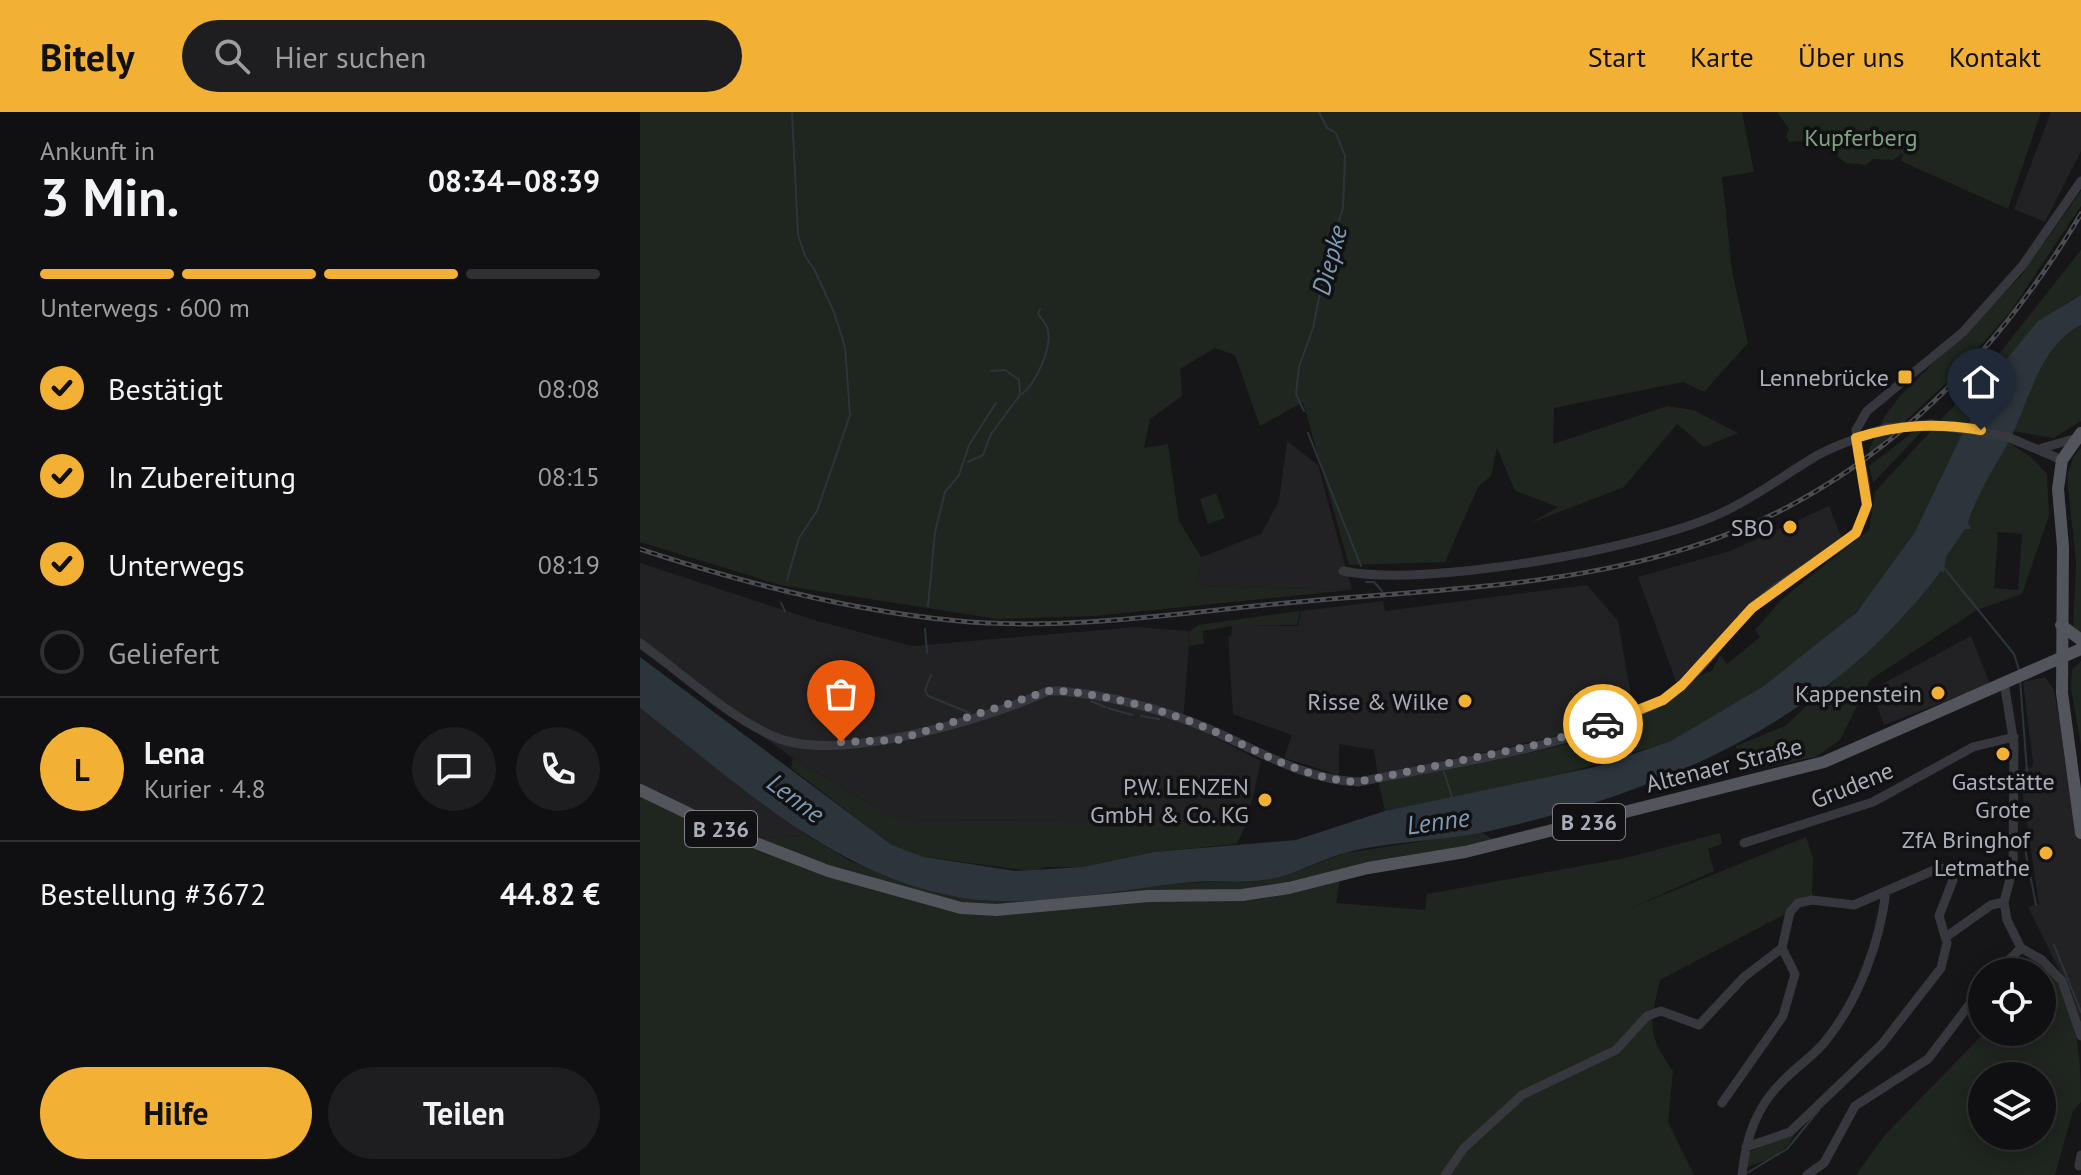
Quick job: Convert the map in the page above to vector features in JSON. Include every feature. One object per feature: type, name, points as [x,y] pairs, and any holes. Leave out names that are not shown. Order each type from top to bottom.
[{"type":"main road","points":[[2078,436],[2062,460],[2058,489],[2063,547],[2062,693],[2081,833]]},
{"type":"main road","points":[[2061,625],[2081,640]]},
{"type":"main road","points":[[2019,676],[2052,648],[2061,625]]},
{"type":"main road","name":"Altenaer Straße","points":[[640,790],[725,831],[805,862],[929,902],[983,910],[1148,896],[1242,895],[1289,888],[1346,872],[1478,849],[1824,762],[2081,649]]},
{"type":"main road","points":[[2019,676],[2053,680],[2062,693]]},
{"type":"street","points":[[640,643],[754,726],[790,742],[898,740],[1048,691],[1061,691],[1171,715],[1272,759],[1330,779],[1358,782],[1540,744],[1663,700],[1692,676],[1752,608],[1856,533],[1863,522],[1867,493],[1856,438],[1867,411],[1913,376],[1982,312],[2047,234],[2081,181]]},
{"type":"street","points":[[1867,411],[1873,426],[1950,425],[1981,430],[2035,447],[2062,460]]},
{"type":"street","points":[[1343,571],[1376,577],[1461,570],[1520,563],[1655,535],[1718,515],[1818,455],[1886,428]]},
{"type":"street","points":[[2035,447],[2053,448],[2078,436]]},
{"type":"street","points":[[2019,676],[2010,703],[2014,737],[2013,868],[2004,902],[2011,932],[2021,948],[2042,960],[2062,981],[2081,1036]]},
{"type":"street","name":"Grudene","points":[[1744,843],[1873,802],[1973,747],[2014,737]]},
{"type":"street","points":[[1722,1103],[1783,1016],[1795,974],[1782,948],[1790,912],[1798,903],[1812,900],[1854,905],[1939,868],[1950,870],[1953,880],[1939,916],[1946,937],[1941,968],[1866,1061],[1790,1132],[1746,1147]]},
{"type":"street","points":[[1742,1175],[1755,1118],[1771,1094],[1826,1042],[1850,1005],[1873,946],[1886,891]]},
{"type":"street","points":[[1946,937],[1991,905],[2004,902]]},
{"type":"street","points":[[1445,1175],[1464,1148],[1522,1095],[1616,1050],[1647,1016],[1661,1011],[1698,1029],[1744,977],[1782,948]]},
{"type":"street","points":[[2011,958],[2021,948]]},
{"type":"street","points":[[1807,1175],[1824,1163],[1855,1106],[1928,1059],[1968,1006]]},
{"type":"street","points":[[2079,1166],[2081,1155]]},
{"type":"shaded area","points":[[2051,112],[2081,112],[2081,151],[2045,222],[2014,209]]},
{"type":"shaded area","points":[[1287,441],[1318,465],[1352,590],[1197,586],[1201,557],[1261,534],[1279,501]]},
{"type":"shaded area","points":[[1829,506],[1842,539],[1818,555],[1733,627],[1678,687],[1638,577],[1730,551]]},
{"type":"shaded area","points":[[640,563],[814,620],[912,646],[1136,627],[1190,631],[1183,721],[1261,761],[1247,822],[897,820],[793,758],[640,650]]},
{"type":"shaded area","points":[[1587,585],[1618,621],[1634,713],[1588,729],[1378,776],[1374,750],[1339,744],[1339,775],[1284,758],[1292,735],[1233,714],[1228,637],[1231,636],[1232,626],[1298,626],[1301,611],[1383,601],[1385,611]]},
{"type":"shaded area","points":[[1971,636],[1990,684],[1884,725],[1875,700],[1882,684]]},
{"type":"shaded area","points":[[2045,677],[2054,690],[2081,832],[2081,1029],[2056,958],[2053,958],[2028,907],[2039,904],[2021,783],[2025,767],[2032,768],[2033,762],[2023,682]]},
{"type":"shaded area","points":[[640,708],[808,836],[753,838],[640,785]]},
{"type":"green space","points":[[640,112],[1742,112],[1754,172],[1722,177],[1732,271],[1748,343],[1704,392],[1683,382],[1554,408],[1553,444],[1667,406],[1693,410],[1738,433],[1704,447],[1677,424],[1624,487],[1531,523],[1558,507],[1515,491],[1497,448],[1491,476],[1478,487],[1445,562],[1349,565],[1303,402],[1260,426],[1235,355],[1215,348],[1180,369],[1182,396],[1150,419],[1144,448],[1168,444],[1179,521],[1201,557],[1197,586],[1352,590],[1095,616],[997,619],[780,585],[640,542]]},
{"type":"green space","name":"Kupferberg","points":[[1777,112],[2041,112],[2008,209],[1901,161],[1903,153],[1893,160],[1873,159],[1866,165],[1846,163],[1838,157],[1837,148],[1809,140],[1789,142],[1786,136],[1789,129]]},
{"type":"green space","points":[[2081,191],[2081,206],[2010,312],[1959,371],[1870,454],[1869,449],[1885,416],[1900,396],[2020,277]]},
{"type":"green space","points":[[2081,250],[2081,295],[2049,316],[2022,341],[2000,369],[1980,400],[1914,534],[1893,567],[1841,628],[1810,655],[1743,702],[1667,742],[1534,781],[1385,811],[1377,776],[1505,758],[1571,743],[1641,716],[1672,700],[1697,678],[1712,671],[1720,655],[1727,664],[1760,637],[1755,630],[1782,599],[1869,530],[1875,492],[1983,374]]},
{"type":"green space","points":[[2081,325],[2081,421],[2054,438],[2012,431],[2047,357],[2068,333]]},
{"type":"green space","points":[[1917,429],[1923,430],[1873,483],[1869,466]]},
{"type":"green space","points":[[2008,442],[2031,457],[2047,474],[2049,516],[2022,594],[1977,610],[1870,680],[1840,740],[1816,757],[1746,771],[1736,746],[1785,726],[1903,617],[1941,571],[1944,573],[1946,557],[1968,523],[1986,475]],"holes":[[[1998,532],[2022,534],[2018,590],[1994,588]]]},
{"type":"green space","points":[[2081,448],[2081,635],[2073,631],[2076,562],[2067,476],[2074,456]]},
{"type":"green space","points":[[1216,493],[1225,518],[1208,524],[1200,499]]},
{"type":"green space","points":[[1300,611],[1297,625],[1231,626],[1203,631],[1204,644],[1189,646],[1190,631],[1198,625]]},
{"type":"green space","points":[[2081,661],[2081,745],[2071,689],[2072,670]]},
{"type":"green space","points":[[793,758],[897,820],[1247,822],[1237,844],[1154,852],[1082,867],[1046,867],[1031,871],[924,857],[892,845],[791,768]]},
{"type":"green space","points":[[640,796],[730,839],[808,836],[850,861],[945,895],[1053,899],[1184,883],[1281,877],[1345,853],[1482,832],[1495,841],[1342,869],[1336,903],[1425,910],[1427,894],[1625,858],[1720,833],[1722,844],[1708,849],[1714,871],[1631,908],[1806,837],[1813,858],[1812,896],[1798,899],[1785,914],[1660,980],[1653,1028],[1658,1047],[1673,1071],[1668,1122],[1694,1175],[640,1175]]},
{"type":"green space","points":[[2056,981],[2074,1023],[2081,1102],[2073,1111],[2055,1175],[1856,1175],[1884,1136],[1971,1046],[2056,1046]]},
{"type":"green space","points":[[1795,1132],[1780,1152],[1745,1168],[1748,1154],[1753,1150]]},
{"type":"water","name":"Lenne","points":[[2081,295],[2081,325],[2066,335],[2044,363],[2015,429],[1976,502],[1968,523],[1971,529],[1965,529],[1946,557],[1944,573],[1941,571],[1897,624],[1847,670],[1794,709],[1737,743],[1678,772],[1551,816],[1485,832],[1348,852],[1269,879],[1193,882],[1070,898],[976,900],[903,882],[822,844],[747,792],[640,708],[640,657],[892,845],[924,857],[1016,871],[1082,867],[1154,852],[1296,840],[1385,811],[1595,767],[1671,741],[1764,686],[1857,612],[1915,532],[1961,436],[2005,361],[2038,321]]},
{"type":"waterway","points":[[787,580],[799,538],[817,511],[850,415],[845,347],[834,312],[805,256],[798,235],[792,112]]},
{"type":"waterway","name":"Diepke","points":[[1304,411],[1296,394],[1299,367],[1313,328],[1327,258],[1343,208],[1345,156],[1336,133],[1327,128],[1319,112]]},
{"type":"waterway","points":[[1022,394],[1037,374],[1048,346],[1048,330],[1038,314],[1040,309]]},
{"type":"waterway","points":[[968,462],[983,455],[991,434],[1020,395],[1019,380],[1005,370],[991,371]]},
{"type":"waterway","points":[[928,606],[935,532],[945,492],[959,475],[969,445],[996,403]]},
{"type":"waterway","name":"Diepke","points":[[1308,433],[1361,566]]},
{"type":"waterway","points":[[1945,569],[2014,654],[2019,670]]},
{"type":"waterway","name":"Diepke","points":[[1366,582],[1374,582],[1382,591]]},
{"type":"waterway","points":[[781,603],[785,611]]},
{"type":"waterway","points":[[925,629],[927,653]]},
{"type":"waterway","points":[[931,675],[925,690],[928,696],[970,713]]},
{"type":"waterway","points":[[2020,680],[2027,771]]},
{"type":"waterway","points":[[1091,701],[1105,707]]},
{"type":"waterway","points":[[1108,708],[1132,715]]},
{"type":"waterway","points":[[1141,716],[1159,719]]},
{"type":"waterway","name":"Diepke","points":[[1444,772],[1453,800]]},
{"type":"waterway","points":[[2028,839],[2025,849],[2036,905]]},
{"type":"waterway","points":[[2054,945],[2081,1012]]},
{"type":"waterway","points":[[1747,1173],[1787,1149],[1819,1110]]},
{"type":"railway","points":[[640,549],[757,584],[837,603],[918,616],[1000,624],[1122,620],[1474,587],[1599,570],[1660,556],[1720,537],[1778,512],[1826,485],[1912,421],[1951,385],[2021,304],[2081,214]]},
{"type":"way so far","points":[[841,742],[898,740],[1048,691],[1077,692],[1171,715],[1207,728],[1272,759],[1330,779],[1358,782],[1540,744],[1603,724]]},
{"type":"place","name":"Lennebrücke","points":[[1905,377]]},
{"type":"place","name":"SBO","points":[[1790,527]]},
{"type":"place","name":"Kappenstein","points":[[1938,693]]},
{"type":"place","name":"Risse & Wilke","points":[[1465,701]]},
{"type":"place","name":"Gaststätte Grote","points":[[2003,754]]},
{"type":"place","name":"P.W. LENZEN GmbH & Co. KG","points":[[1265,800]]},
{"type":"place","name":"ZfA Bringhof Letmathe","points":[[2046,853]]},
{"type":"route","points":[[1603,724],[1663,700],[1692,676],[1769,593],[1856,533],[1863,522],[1867,505],[1865,478],[1856,438],[1886,428],[1913,425],[1950,425],[1981,430]]}]
